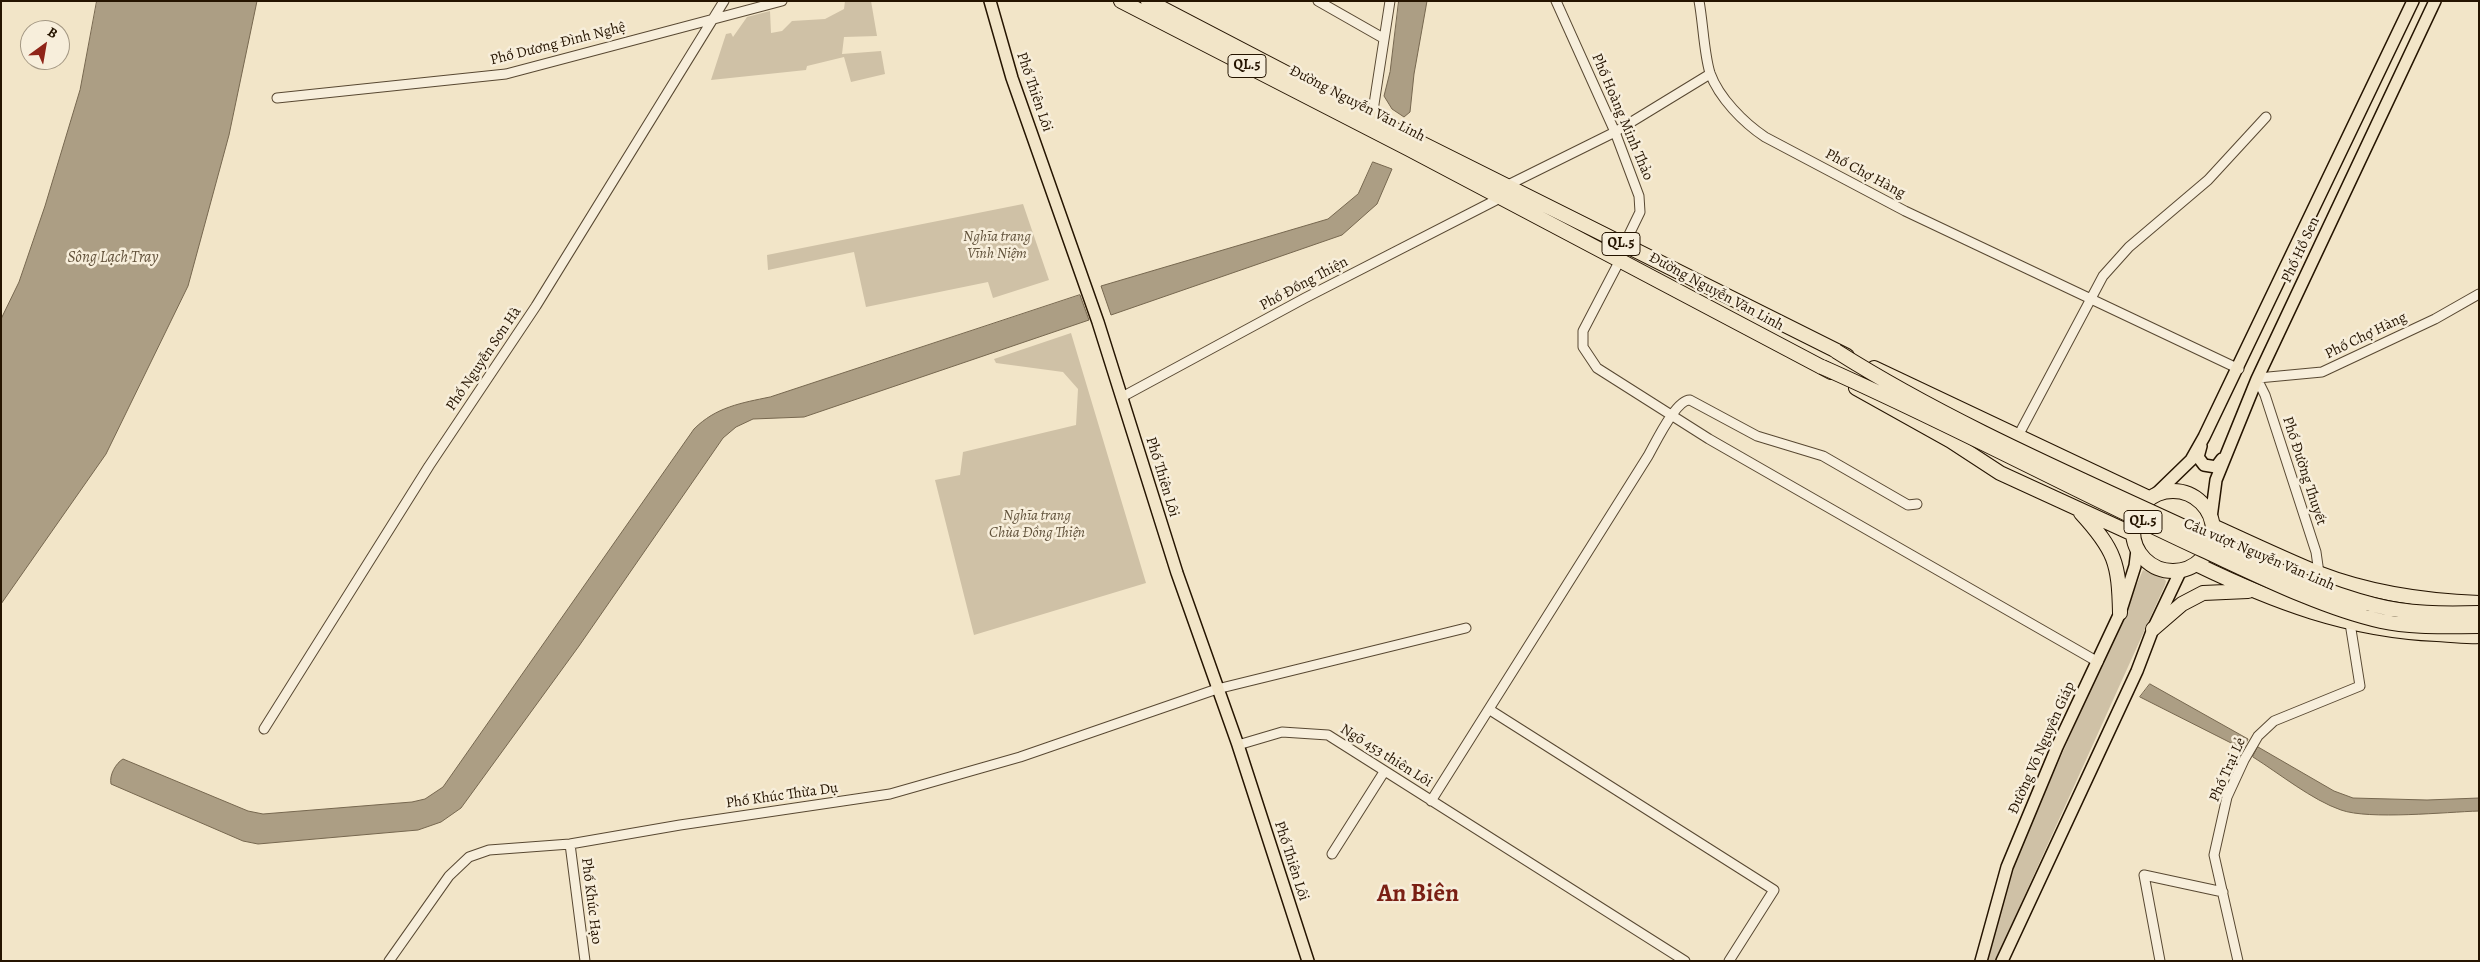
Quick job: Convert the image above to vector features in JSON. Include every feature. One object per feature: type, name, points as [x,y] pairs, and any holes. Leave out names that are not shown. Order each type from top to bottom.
[{"type":"highway","name":"Đường Nguyễn Văn Linh","points":[[1121,1],[1408,142],[1508,185],[1836,351],[2075,464],[2153,496]]},
{"type":"highway","name":"Đường Nguyễn Văn Linh","points":[[1148,1],[1373,124]]},
{"type":"highway","name":"Đường Nguyễn Văn Linh","points":[[1408,142],[1500,198],[1822,367],[1874,399],[1951,441],[2000,473],[2133,534]]},
{"type":"highway","name":"Cầu vượt Nguyễn Văn Linh","points":[[1836,351],[1886,382],[2012,447],[2315,585],[2374,606],[2428,614],[2479,613]]},
{"type":"highway","name":"Cầu vượt Nguyễn Văn Linh","points":[[1822,367],[1881,393],[2164,532],[2309,596],[2381,621],[2428,626],[2479,626]]},
{"type":"highway","points":[[2075,464],[2081,470],[2084,479],[2083,488],[2079,495],[2069,504],[2101,534],[2112,553],[2119,574],[2120,613]]},
{"type":"highway","points":[[2212,522],[2210,548],[2196,564],[2181,570],[2160,569],[2150,564],[2137,550],[2133,534],[2136,514],[2153,496],[2178,491],[2189,494],[2198,500],[2212,522],[2319,573],[2355,584],[2414,596],[2479,603]]},
{"type":"highway","points":[[2266,596],[2256,587],[2256,577],[2265,560],[2281,556]]},
{"type":"highway","points":[[2196,564],[2250,590],[2309,613],[2350,623],[2406,633],[2479,636]]},
{"type":"highway","points":[[2153,629],[2182,604],[2203,593],[2250,590]]},
{"type":"main road","name":"Phố Thiên Lôi","points":[[990,1],[1013,81],[1098,322],[1177,573],[1238,745],[1308,961]]},
{"type":"main road","name":"Phố Hồ Sen","points":[[2153,496],[2191,460],[2204,437],[2239,369],[2413,1]]},
{"type":"main road","name":"Phố Hồ Sen","points":[[2212,522],[2216,480],[2227,448],[2257,378],[2435,1]]},
{"type":"main road","points":[[2204,437],[2198,457],[2204,465],[2216,467],[2227,448]]},
{"type":"main road","name":"Đường Võ Nguyên Giáp","points":[[1981,961],[2007,867],[2057,747],[2120,613],[2135,566],[2137,550]]},
{"type":"main road","points":[[2002,961],[2137,671],[2153,629],[2181,570]]},
{"type":"street","name":"Phố Nguyễn Sơn Hà","points":[[264,729],[430,466],[536,306],[710,20],[724,1]]},
{"type":"street","name":"Phố Dương Đình Nghệ","points":[[277,98],[506,74],[782,1]]},
{"type":"street","points":[[1318,1],[1383,38]]},
{"type":"street","points":[[1373,124],[1383,38],[1390,1]]},
{"type":"street","name":"Phố Hoàng Minh Thảo","points":[[1556,1],[1615,132],[1641,203],[1640,212],[1624,245]]},
{"type":"street","points":[[1508,185],[1615,132],[1710,74],[1699,1]]},
{"type":"street","name":"Phố Chợ Hàng","points":[[1710,74],[1731,107],[1746,124],[1765,136],[1905,211],[2239,369]]},
{"type":"street","points":[[2018,436],[2103,276],[2129,247],[2208,180],[2266,117]]},
{"type":"street","name":"Phố Đồng Thiện","points":[[1122,397],[1305,298],[1500,198]]},
{"type":"street","points":[[1620,260],[1583,331],[1582,347],[1598,368],[1670,416],[2098,662]]},
{"type":"street","name":"Phố Chợ Hàng","points":[[2257,378],[2322,372],[2435,318],[2479,294]]},
{"type":"street","name":"Phố Đường Thuyết","points":[[2257,378],[2265,395],[2306,518],[2316,552],[2319,573]]},
{"type":"street","points":[[1431,801],[1648,456],[1670,416],[1684,401],[1690,400],[1757,436],[1823,456],[1908,505],[1917,504]]},
{"type":"street","name":"Phố Trại Lẻ","points":[[2238,961],[2214,855],[2227,797],[2244,760],[2258,736],[2274,721],[2360,686],[2350,623]]},
{"type":"street","name":"Phố Khúc Thừa Dụ","points":[[388,961],[448,876],[470,858],[489,850],[570,844],[890,794],[1020,757],[1217,689],[1466,628]]},
{"type":"street","points":[[1490,710],[1774,890],[1729,961]]},
{"type":"street","name":"Ngõ 453 thiên Lôi","points":[[1238,745],[1282,732],[1328,735],[1685,961]]},
{"type":"street","points":[[1332,854],[1384,772]]},
{"type":"street","name":"Phố Khúc Hạo","points":[[570,844],[585,961]]},
{"type":"street","points":[[2160,961],[2144,874],[2223,892]]},
{"type":"green space","points":[[845,1],[871,1],[877,36],[844,37],[842,54],[881,51],[885,74],[851,82],[844,57],[807,66],[806,70],[711,80],[726,34],[731,33],[733,37],[747,17],[770,11],[771,33],[782,31],[792,21],[825,19],[844,9]]},
{"type":"green space","name":"Nghĩa trang Vĩnh Niệm","points":[[1023,204],[1049,280],[993,298],[988,282],[866,307],[854,252],[768,270],[767,255]]},
{"type":"green space","name":"Nghĩa trang Chùa Đồng Thiện","points":[[1071,333],[1146,583],[974,635],[935,480],[960,475],[963,452],[1076,425],[1078,389],[1063,372],[996,363],[994,359]]},
{"type":"green space","points":[[2143,570],[2164,579],[2166,581],[2165,585],[1995,961],[1986,961],[2007,879]]},
{"type":"water","name":"Sông Lạch Tray","points":[[97,1],[257,1],[229,135],[188,286],[106,454],[1,604],[1,319],[19,282],[45,206],[80,90]]},
{"type":"water","points":[[1399,1],[1427,1],[1414,74],[1410,112],[1404,117],[1392,109],[1384,96],[1390,72]]},
{"type":"water","points":[[1373,162],[1392,169],[1377,204],[1342,235],[1111,315],[1101,286],[1328,219],[1358,194]]},
{"type":"water","points":[[1080,295],[1089,320],[804,417],[753,419],[736,427],[723,438],[579,646],[461,808],[441,822],[418,830],[258,844],[243,841],[111,784],[114,770],[123,759],[248,811],[263,814],[412,802],[425,799],[443,787],[694,429],[702,422],[729,407],[770,397]]},
{"type":"water","points":[[2150,684],[2248,739],[2243,749],[2140,697]]},
{"type":"water","points":[[2258,747],[2334,791],[2353,798],[2427,800],[2479,798],[2479,811],[2370,815],[2341,810],[2319,800],[2253,757]]},
{"type":"district","name":"An Biên","points":[[1418,895]]}]
